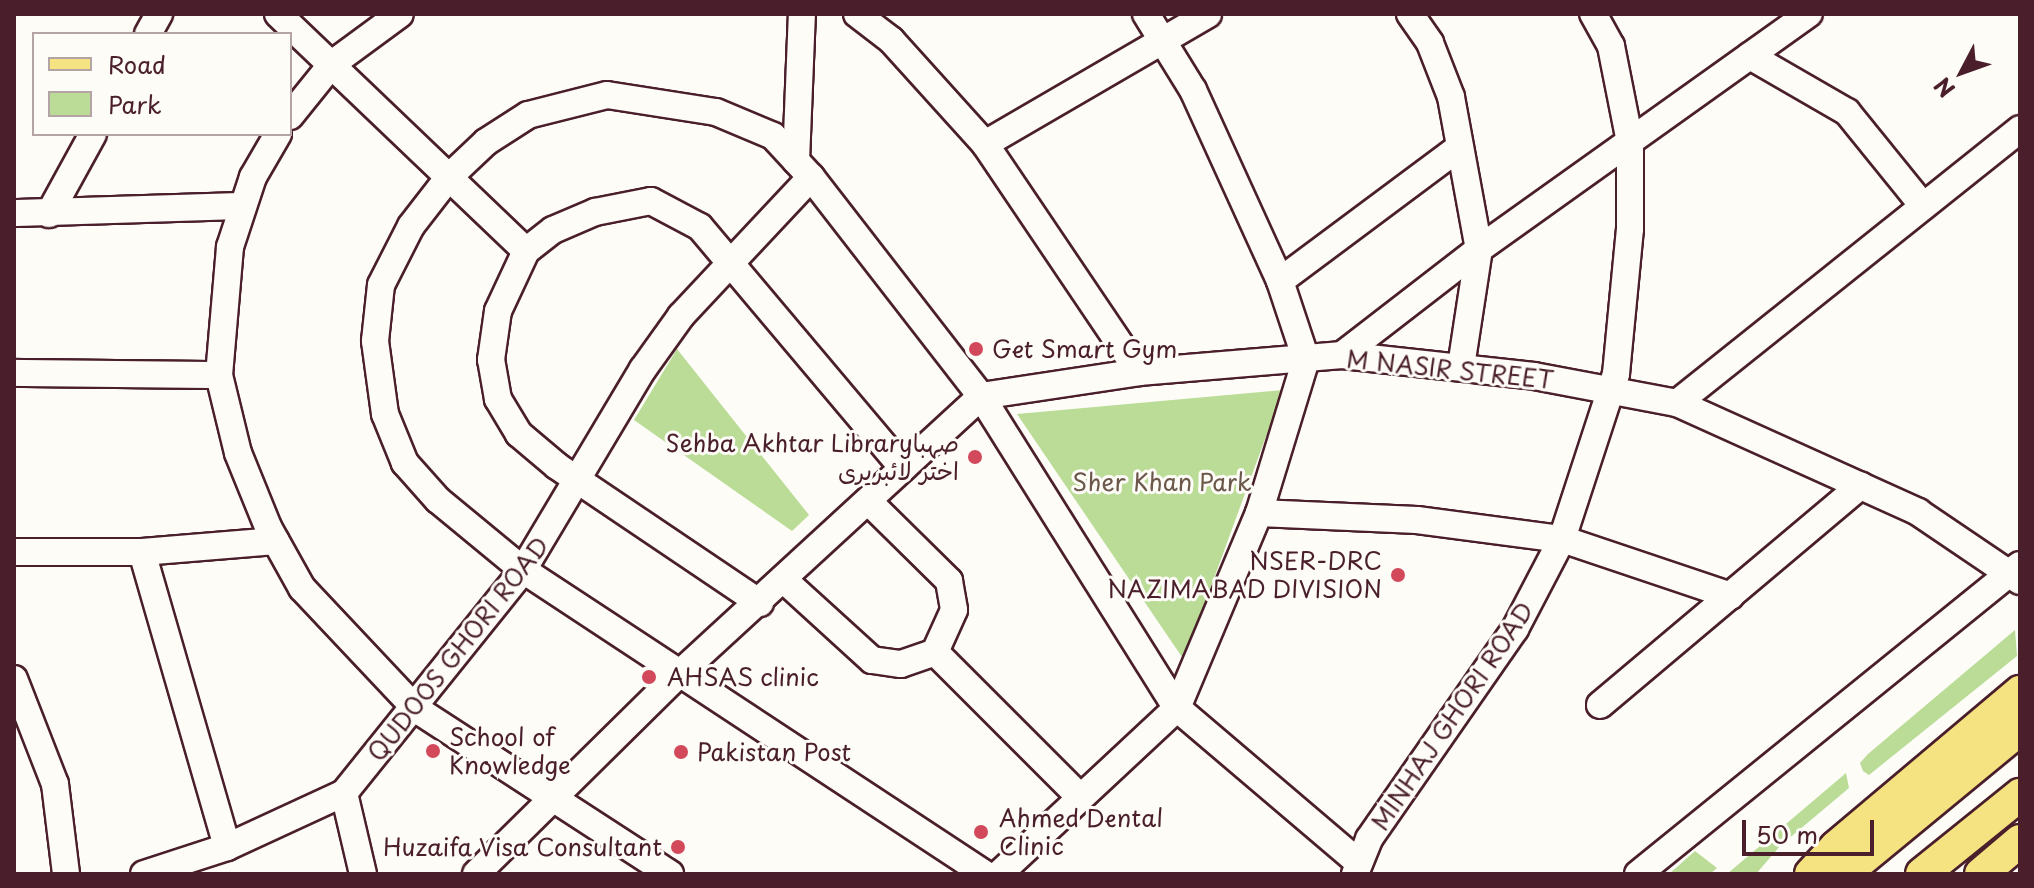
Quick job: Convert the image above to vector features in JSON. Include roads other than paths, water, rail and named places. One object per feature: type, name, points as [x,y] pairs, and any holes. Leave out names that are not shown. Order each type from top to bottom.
[{"type":"main road","points":[[1811,874],[1836,847],[2020,692]]},
{"type":"main road","points":[[1844,874],[2020,729]]},
{"type":"main road","points":[[1922,874],[2020,795]]},
{"type":"main road","points":[[1981,874],[2020,841]]},
{"type":"street","points":[[149,32],[159,14]]},
{"type":"street","points":[[278,14],[526,251]]},
{"type":"street","points":[[292,114],[332,64],[400,14]]},
{"type":"street","points":[[802,14],[804,169]]},
{"type":"street","points":[[857,14],[891,40],[985,144],[1139,372]]},
{"type":"street","points":[[999,874],[1177,708],[1259,513],[1306,359],[1280,281],[1193,90],[1146,14]]},
{"type":"street","points":[[985,144],[1208,14]]},
{"type":"street","points":[[1410,14],[1430,43],[1451,97],[1479,249],[1461,367]]},
{"type":"street","name":"MINHAJ GHORI ROAD","points":[[1357,869],[1369,839],[1515,629],[1562,539],[1611,391],[1630,229],[1630,142],[1611,46],[1593,14]]},
{"type":"street","points":[[1342,355],[1479,249],[1809,14]]},
{"type":"street","points":[[1750,56],[1847,112],[1923,206]]},
{"type":"street","points":[[985,874],[523,570],[438,500],[405,463],[385,414],[375,341],[381,285],[411,226],[449,177],[486,142],[528,115],[607,95],[716,112],[773,136],[804,169],[981,396],[1177,708],[1357,869]]},
{"type":"street","points":[[1677,403],[2020,129]]},
{"type":"street","points":[[49,214],[92,136]]},
{"type":"street","points":[[277,136],[253,177],[230,247],[219,375],[238,453],[276,541],[302,588],[416,709],[670,874]]},
{"type":"street","points":[[1280,281],[1460,147]]},
{"type":"street","name":"QUDOOS GHORI ROAD","points":[[144,874],[346,805],[523,570],[580,482],[643,369],[804,169]]},
{"type":"street","points":[[760,603],[580,482],[519,434],[498,399],[491,360],[498,311],[526,251],[553,230],[595,212],[651,201],[700,227],[731,259],[903,468]]},
{"type":"street","points":[[14,213],[243,206]]},
{"type":"street","name":"M NASIR STREET","points":[[981,396],[1139,372],[1342,355],[1461,367],[1611,391],[1677,403],[1861,485],[1918,512],[2016,574]]},
{"type":"street","points":[[14,373],[219,375]]},
{"type":"street","points":[[476,874],[551,794],[981,396]]},
{"type":"street","points":[[1600,705],[1861,485]]},
{"type":"street","points":[[784,580],[872,660],[901,664],[935,652],[954,610],[949,581],[868,501]]},
{"type":"street","points":[[1259,513],[1417,520],[1562,539],[1731,596]]},
{"type":"street","points":[[14,552],[142,552],[276,541]]},
{"type":"street","points":[[142,552],[227,847]]},
{"type":"street","points":[[1638,874],[2016,574]]},
{"type":"street","points":[[935,652],[1080,797]]},
{"type":"street","points":[[17,694],[55,784],[66,874]]},
{"type":"street","points":[[346,805],[363,874]]},
{"type":"place","name":"Get Smart Gym","points":[[976,349]]},
{"type":"place","name":"Sehba Akhtar Libraryصہبا اختر لائبریری","points":[[975,457]]},
{"type":"place","name":"NSER-DRC NAZIMABAD DIVISION","points":[[1398,575]]},
{"type":"place","name":"AHSAS clinic","points":[[649,677]]},
{"type":"place","name":"School of Knowledge","points":[[433,751]]},
{"type":"place","name":"Pakistan Post","points":[[681,752]]},
{"type":"place","name":"Ahmed Dental Clinic","points":[[981,832]]},
{"type":"place","name":"Huzaifa Visa Consultant","points":[[678,847]]},
{"type":"park label","name":"Sher Khan Park","points":[[1162,482]]}]
